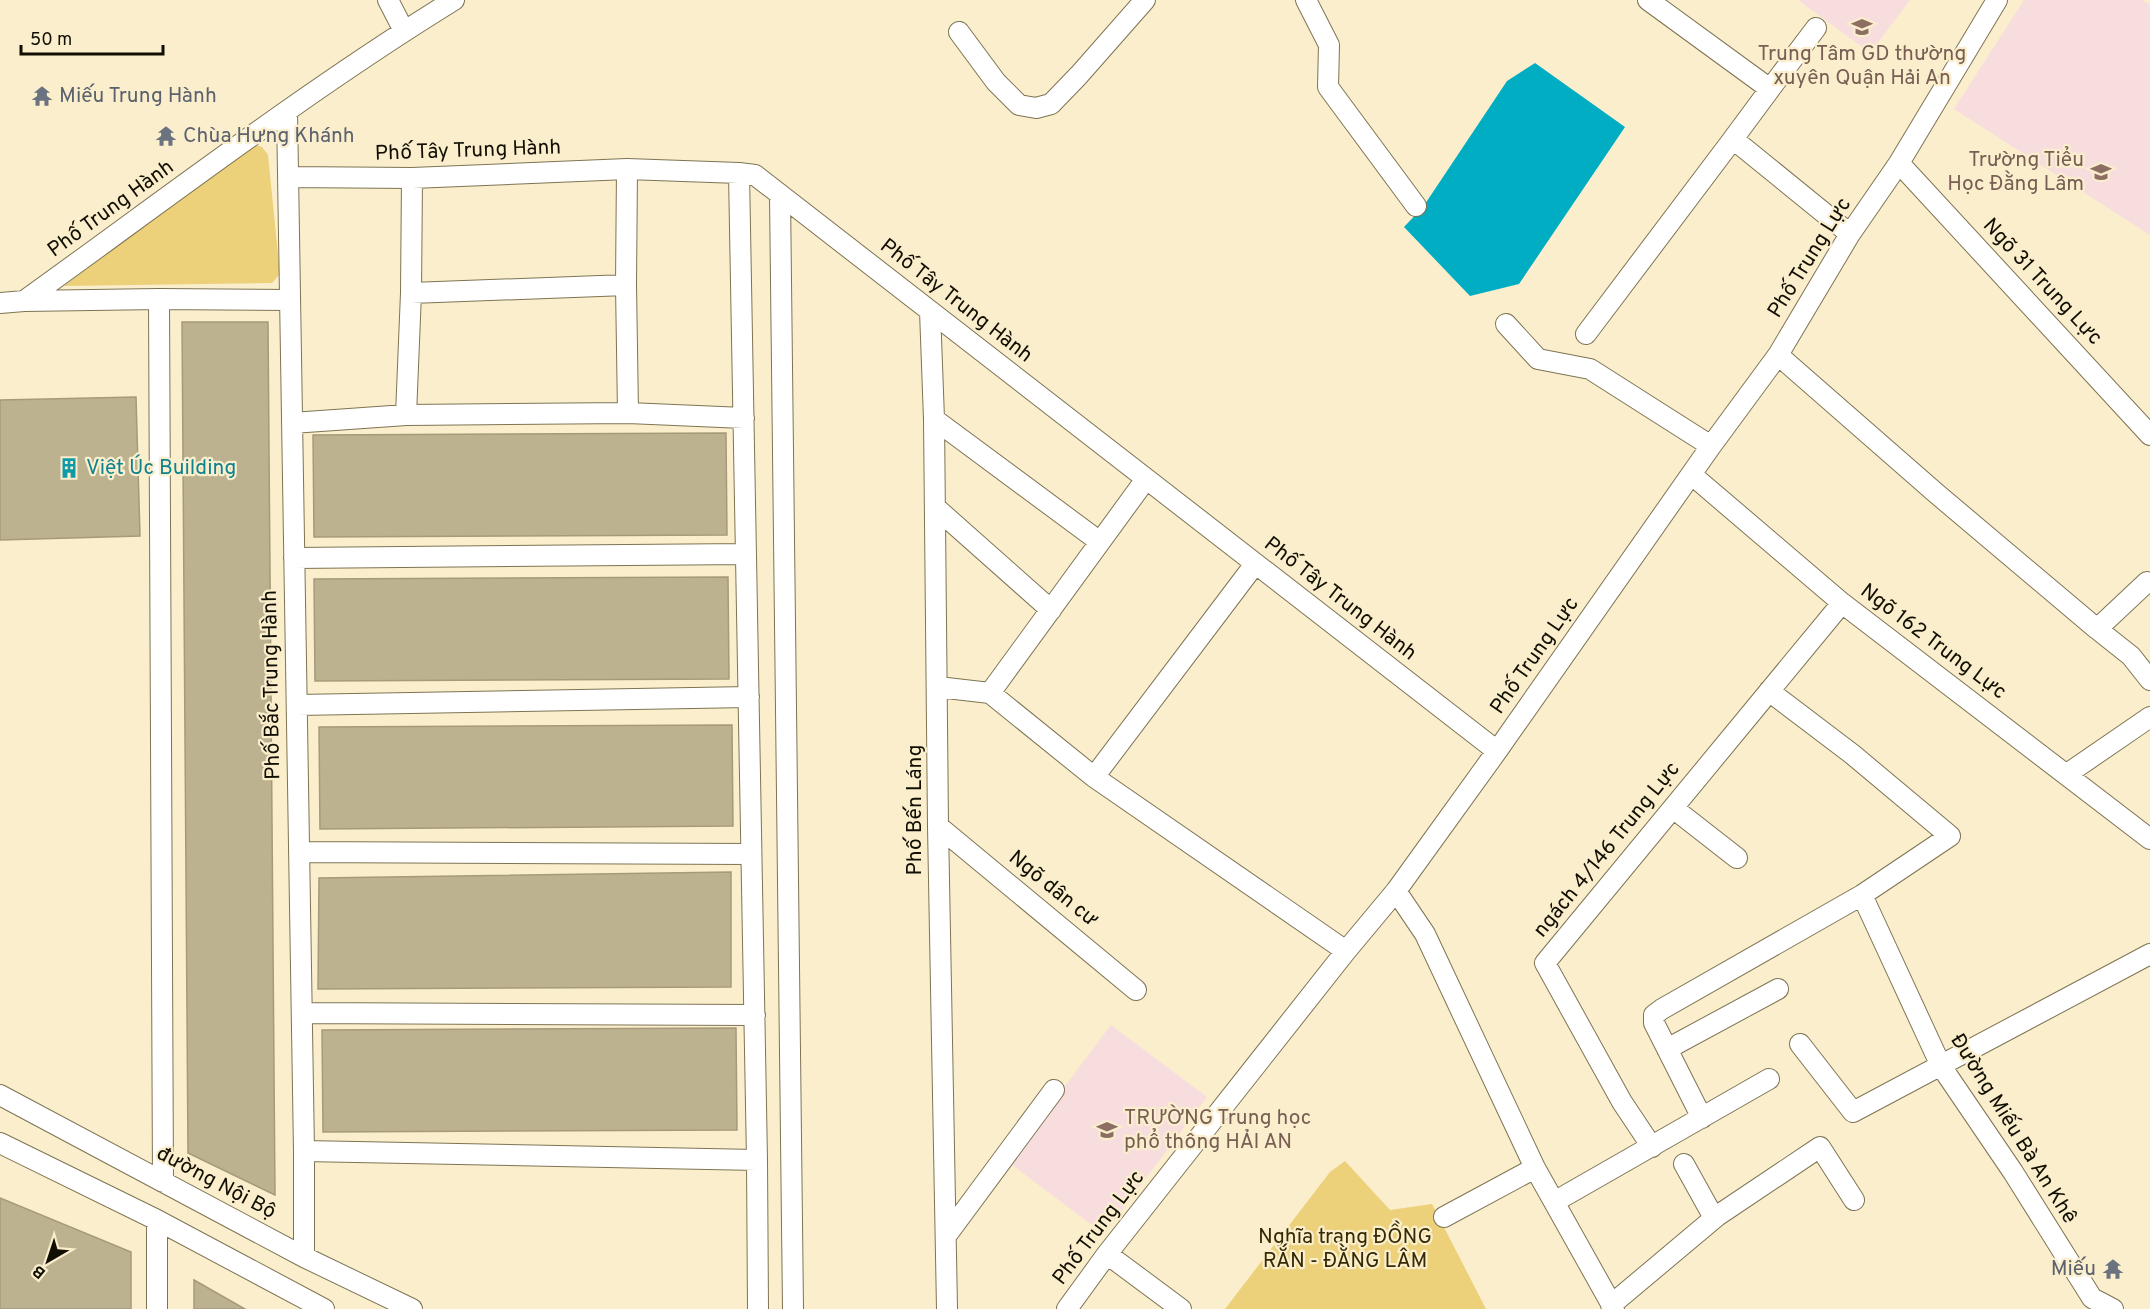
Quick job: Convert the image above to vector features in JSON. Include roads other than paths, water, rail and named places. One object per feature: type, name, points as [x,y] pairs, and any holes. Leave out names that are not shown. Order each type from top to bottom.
[{"type":"street","points":[[388,0],[404,31]]},
{"type":"street","name":"Phố Trung Hành","points":[[24,302],[287,112],[404,31],[454,0]]},
{"type":"street","points":[[1306,0],[1329,45],[1328,87],[1416,206]]},
{"type":"street","points":[[1648,0],[1770,89]]},
{"type":"street","name":"Phố Trung Lực","points":[[1067,1309],[1107,1254],[1396,891],[1497,751],[1711,446],[1778,355],[1850,234],[1899,163],[1997,0]]},
{"type":"street","points":[[959,32],[996,81],[1019,105],[1036,108],[1051,104],[1144,1]]},
{"type":"street","points":[[1586,334],[1816,28]]},
{"type":"street","name":"Phố Bắc Trung Hành","points":[[287,112],[304,1257]]},
{"type":"street","points":[[1733,139],[1850,234]]},
{"type":"street","name":"Ngõ 31 Trung Lực","points":[[1899,163],[2150,435]]},
{"type":"street","points":[[627,170],[628,413]]},
{"type":"street","name":"Phố Tây Trung Hành","points":[[288,177],[412,178],[627,170],[755,175],[1497,751]]},
{"type":"street","points":[[739,173],[758,1309]]},
{"type":"street","points":[[406,415],[411,293],[412,178]]},
{"type":"street","points":[[780,195],[793,1309]]},
{"type":"street","points":[[411,293],[626,285]]},
{"type":"street","points":[[159,299],[163,1182]]},
{"type":"street","points":[[0,303],[159,299],[290,300]]},
{"type":"street","name":"Phố Bến Láng","points":[[930,311],[934,419],[938,826],[947,1309]]},
{"type":"street","points":[[1506,324],[1538,359],[1590,369],[1711,446]]},
{"type":"street","points":[[1778,355],[1937,494],[2131,656],[2150,680]]},
{"type":"street","points":[[292,423],[406,415],[628,413],[744,418]]},
{"type":"street","points":[[934,419],[1100,542]]},
{"type":"street","name":"Ngõ 162 Trung Lực","points":[[1692,475],[1842,603],[2150,839]]},
{"type":"street","points":[[990,693],[1146,479]]},
{"type":"street","points":[[935,507],[1051,610]]},
{"type":"street","points":[[294,558],[746,554]]},
{"type":"street","points":[[1094,777],[1255,564]]},
{"type":"street","points":[[2097,629],[2146,582]]},
{"type":"street","name":"ngách 4/146 Trung Lực","points":[[1652,1147],[1622,1102],[1545,963],[1842,603]]},
{"type":"street","points":[[938,687],[990,693],[1094,777],[1346,951]]},
{"type":"street","points":[[1702,1118],[1654,1023],[1654,1015],[1862,895],[1950,836],[1852,754],[1769,691]]},
{"type":"street","points":[[297,705],[749,697]]},
{"type":"street","points":[[2067,774],[2150,717]]},
{"type":"street","points":[[1673,808],[1737,858]]},
{"type":"street","name":"Ngõ dân cư","points":[[938,826],[1136,990]]},
{"type":"street","points":[[299,852],[751,854]]},
{"type":"street","points":[[1396,891],[1425,934],[1535,1168],[1612,1307],[1714,1218],[1820,1147],[1854,1200]]},
{"type":"street","name":"Đường Miếu Bà An Khê","points":[[1862,895],[1941,1066],[2013,1172],[2092,1298],[2113,1309]]},
{"type":"street","points":[[1800,1044],[1853,1112],[2150,954]]},
{"type":"street","points":[[1667,1049],[1778,989]]},
{"type":"street","points":[[302,1013],[754,1015]]},
{"type":"street","points":[[1554,1202],[1769,1079]]},
{"type":"street","points":[[946,1236],[1054,1090]]},
{"type":"street","name":"đường Nội Bộ","points":[[0,1095],[304,1257],[412,1309]]},
{"type":"street","points":[[0,1143],[157,1220],[317,1307]]},
{"type":"street","points":[[304,1151],[757,1160]]},
{"type":"street","points":[[1684,1164],[1714,1218]]},
{"type":"street","points":[[1444,1217],[1535,1168]]},
{"type":"street","points":[[157,1220],[157,1309]]},
{"type":"street","points":[[1107,1254],[1181,1309]]},
{"type":"water","points":[[1535,63],[1625,127],[1519,284],[1470,296],[1404,227],[1423,207],[1507,81]]},
{"type":"place","name":"Trung Tâm GD thường xuyên Quận Hải An","points":[[1862,27]]},
{"type":"place","name":"Miếu Trung Hành","points":[[42,96]]},
{"type":"place","name":"Chùa Hưng Khánh","points":[[166,136]]},
{"type":"place","name":"Trường Tiểu Học Đằng Lâm","points":[[2101,172]]},
{"type":"place","name":"Việt Úc Building","points":[[69,468]]},
{"type":"place","name":"TRƯỜNG Trung học phổ thông HẢI AN","points":[[1107,1130]]},
{"type":"place","name":"Miếu","points":[[2113,1269]]},
{"type":"park label","name":"Nghĩa trang ĐỒNG RẮN - ĐẰNG LÂM","points":[[1345,1249]]}]
